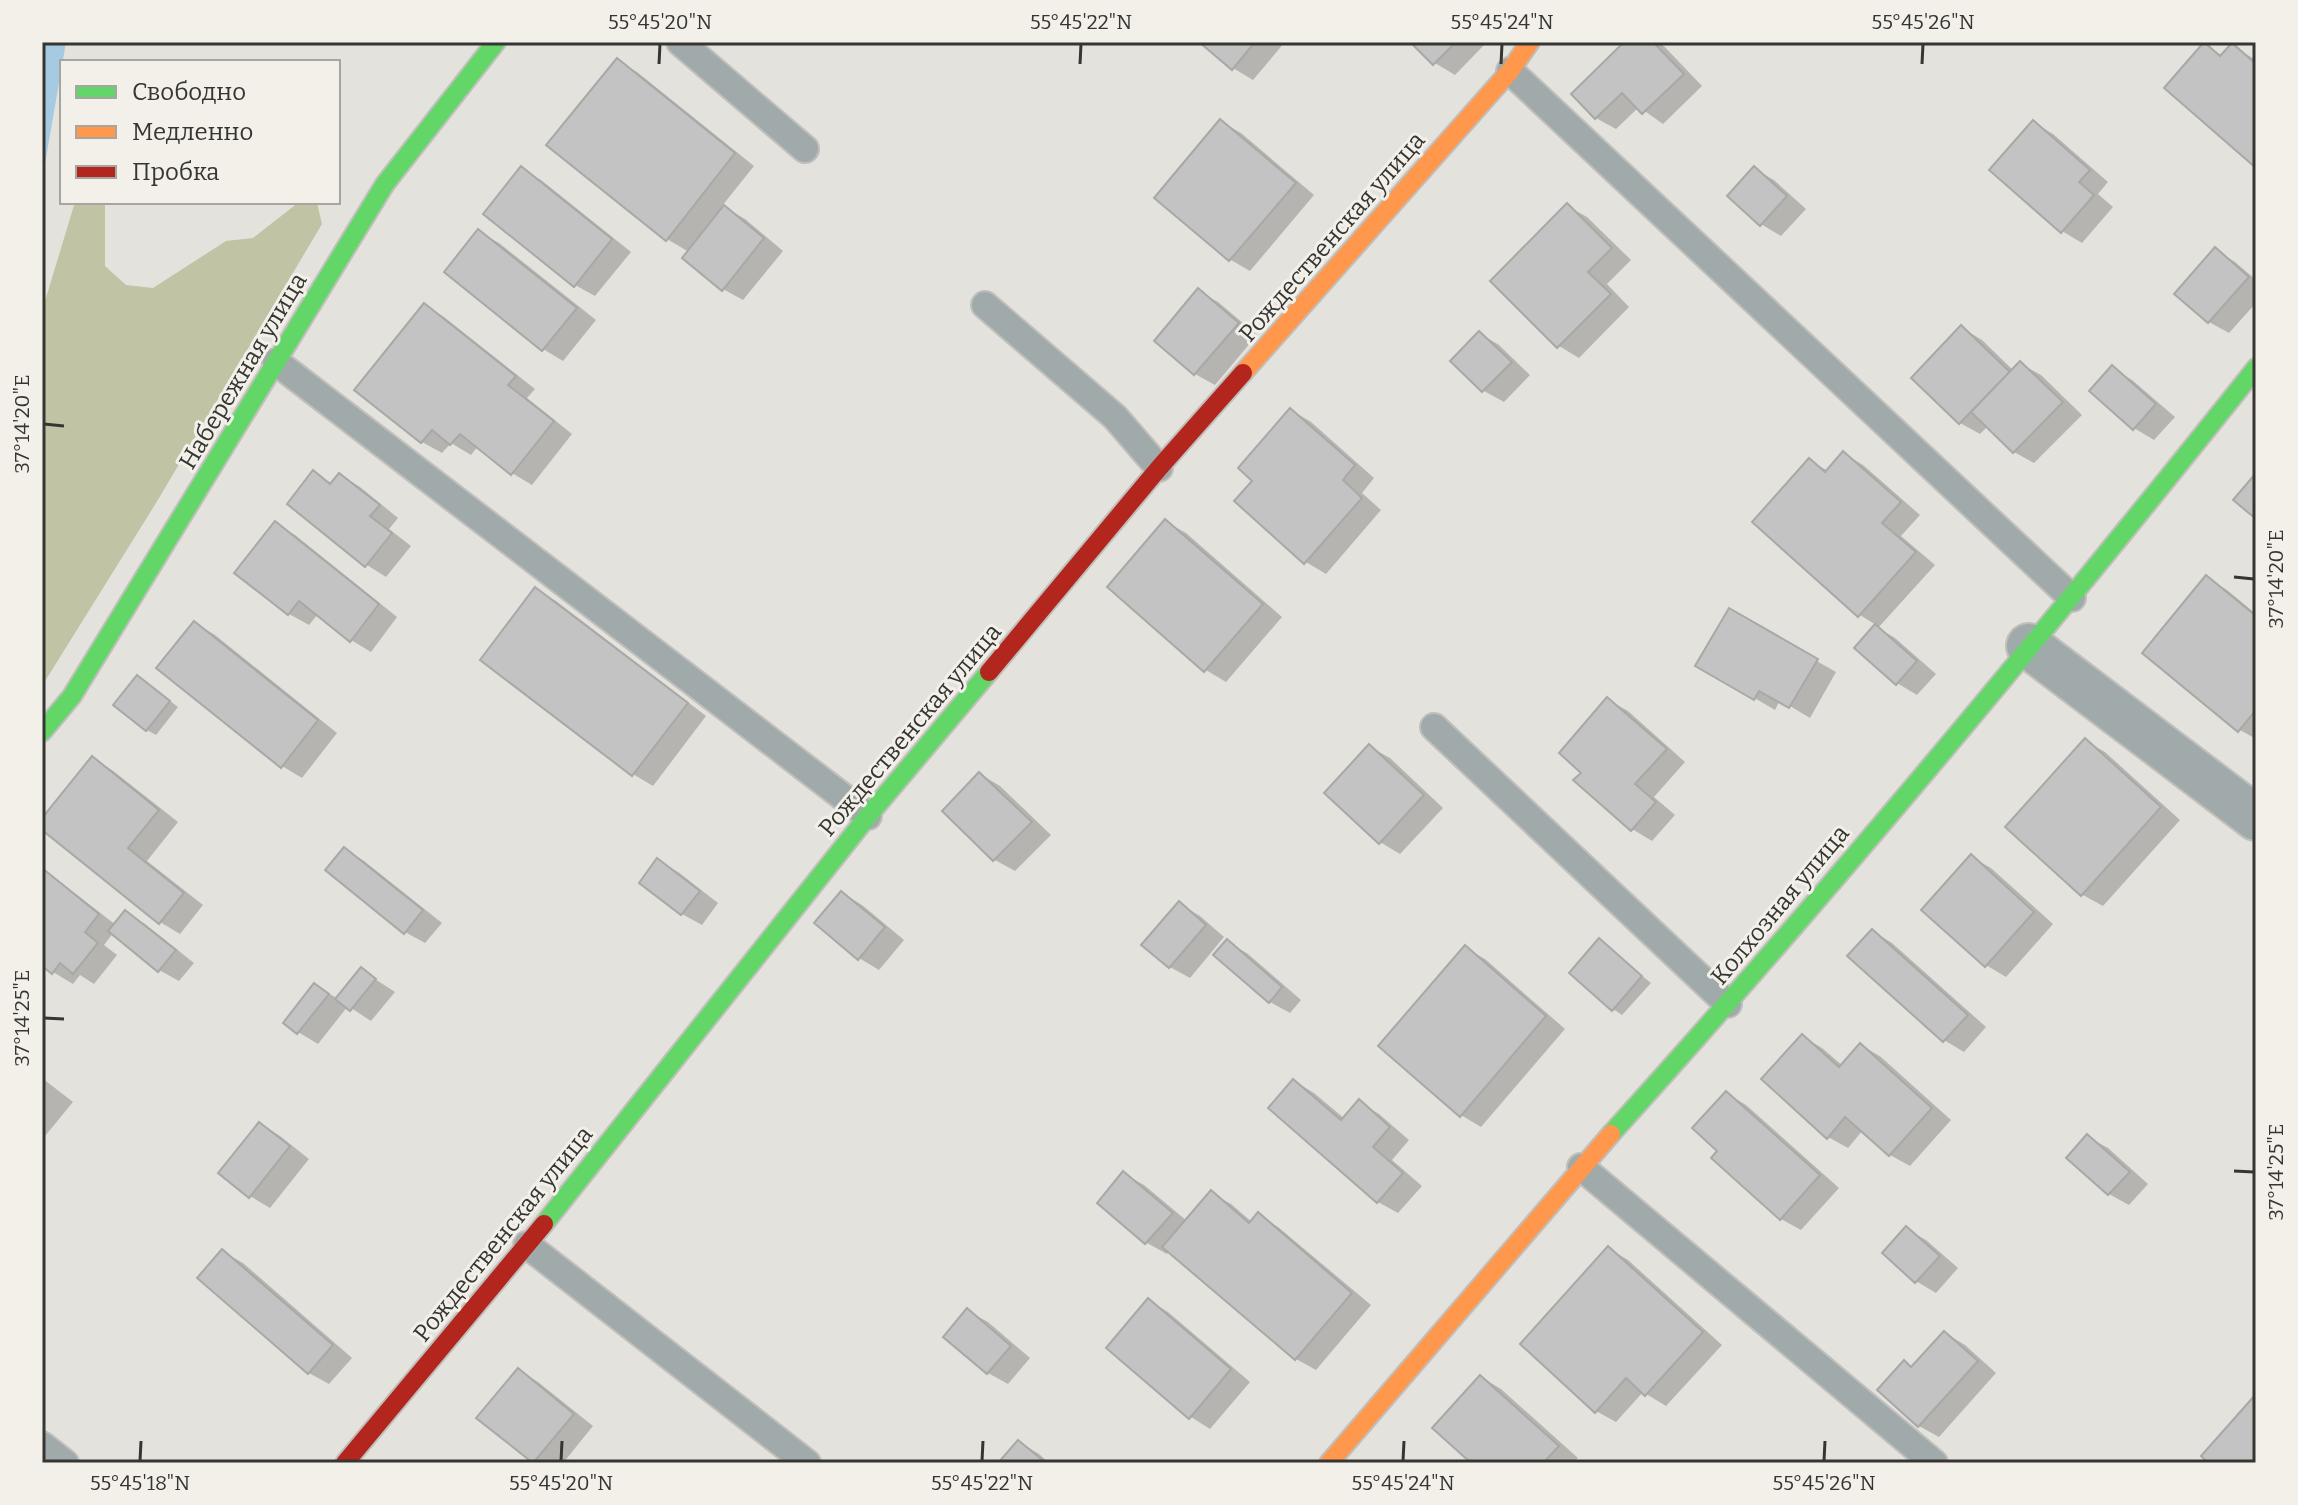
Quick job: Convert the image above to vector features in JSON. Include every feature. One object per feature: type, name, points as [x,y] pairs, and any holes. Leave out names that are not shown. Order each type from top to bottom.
[{"type":"street","name":"Набережная улица","points":[[42,732],[72,696],[385,184],[496,42]]},
{"type":"street","name":"Рождественская улица","points":[[345,1463],[527,1245],[868,816],[1159,468],[1510,71],[1530,42]]},
{"type":"street","name":"Колхозная улица","points":[[1329,1463],[1581,1167],[1728,1004],[2072,598],[2256,368]]},
{"type":"street","points":[[2029,646],[2256,818]]},
{"type":"lane","points":[[680,42],[805,149]]},
{"type":"lane","points":[[1510,71],[2072,598]]},
{"type":"lane","points":[[985,305],[1115,417],[1159,468]]},
{"type":"lane","points":[[276,362],[868,816]]},
{"type":"lane","points":[[1434,727],[1728,1004]]},
{"type":"lane","points":[[1581,1167],[1934,1463]]},
{"type":"lane","points":[[527,1245],[807,1463]]},
{"type":"lane","points":[[42,1445],[65,1463]]},
{"type":"green space","points":[[74,204],[105,204],[105,266],[126,285],[153,288],[226,241],[253,238],[296,204],[317,204],[322,224],[156,503],[42,686],[42,311]]},
{"type":"water","points":[[42,42],[66,42],[63,60],[60,60],[60,77],[42,181]]},
{"type":"building","points":[[1199,42],[1255,42],[1232,70]]},
{"type":"building","points":[[1410,42],[1456,42],[1433,65]]},
{"type":"building","points":[[1624,42],[1653,42],[1684,74],[1642,114],[1622,93],[1595,119],[1571,94]]},
{"type":"building","points":[[2204,42],[2220,56],[2232,43],[2256,64],[2256,168],[2164,88]]},
{"type":"building","points":[[617,58],[735,153],[666,241],[546,145]]},
{"type":"building","points":[[1220,119],[1296,183],[1229,261],[1154,198]]},
{"type":"building","points":[[2033,120],[2090,170],[2079,182],[2094,195],[2061,233],[1989,170]]},
{"type":"building","points":[[521,166],[612,239],[574,287],[483,214]]},
{"type":"building","points":[[1754,166],[1787,196],[1760,226],[1727,196]]},
{"type":"building","points":[[1567,203],[1612,248],[1588,272],[1611,294],[1557,348],[1490,281]]},
{"type":"building","points":[[724,205],[764,238],[722,291],[682,258]]},
{"type":"building","points":[[478,229],[577,308],[542,351],[444,272]]},
{"type":"building","points":[[2215,247],[2249,277],[2208,323],[2174,294]]},
{"type":"building","points":[[1198,288],[1239,323],[1194,375],[1154,341]]},
{"type":"building","points":[[424,303],[516,376],[508,385],[554,421],[511,475],[460,434],[450,445],[432,430],[421,443],[354,390]]},
{"type":"building","points":[[1961,325],[2010,372],[1959,424],[1911,378]]},
{"type":"building","points":[[1479,331],[1512,362],[1482,392],[1450,361]]},
{"type":"building","points":[[2020,361],[2063,402],[2013,453],[1971,412]]},
{"type":"building","points":[[2112,365],[2156,404],[2133,430],[2089,391]]},
{"type":"building","points":[[1290,408],[1355,465],[1343,480],[1362,498],[1304,564],[1234,501],[1252,481],[1238,468]]},
{"type":"building","points":[[1843,451],[1901,502],[1882,523],[1916,552],[1858,617],[1752,522],[1809,458],[1825,472]]},
{"type":"building","points":[[313,470],[330,484],[339,473],[380,505],[370,516],[392,533],[365,567],[287,504]]},
{"type":"building","points":[[2256,473],[2256,519],[2233,500]]},
{"type":"building","points":[[1165,519],[1263,604],[1204,672],[1107,587]]},
{"type":"building","points":[[275,521],[379,604],[350,642],[299,601],[288,615],[234,573]]},
{"type":"building","points":[[2206,575],[2256,616],[2256,710],[2238,732],[2142,653]]},
{"type":"building","points":[[535,587],[688,703],[632,776],[480,660]]},
{"type":"building","points":[[1729,608],[1818,659],[1789,708],[1759,691],[1754,700],[1695,666]]},
{"type":"building","points":[[194,621],[318,720],[281,768],[156,668]]},
{"type":"building","points":[[1875,624],[1917,661],[1896,685],[1854,648]]},
{"type":"building","points":[[137,675],[170,701],[146,731],[113,705]]},
{"type":"building","points":[[1607,697],[1667,749],[1635,784],[1656,802],[1631,831],[1573,780],[1581,773],[1559,753]]},
{"type":"building","points":[[2085,738],[2161,807],[2081,896],[2005,827]]},
{"type":"building","points":[[1369,744],[1424,795],[1379,844],[1324,793]]},
{"type":"building","points":[[92,756],[159,810],[128,848],[184,893],[159,924],[42,830],[42,818]]},
{"type":"building","points":[[979,772],[1032,822],[993,861],[942,811]]},
{"type":"building","points":[[344,847],[423,910],[404,934],[325,870]]},
{"type":"building","points":[[1971,854],[2034,912],[1985,967],[1921,910]]},
{"type":"building","points":[[657,858],[700,891],[681,915],[639,883]]},
{"type":"building","points":[[42,868],[99,914],[85,932],[98,943],[73,974],[60,963],[52,974],[42,966]]},
{"type":"building","points":[[841,891],[885,927],[858,960],[814,923]]},
{"type":"building","points":[[1179,901],[1206,925],[1169,968],[1141,945]]},
{"type":"building","points":[[125,910],[176,950],[158,972],[108,931]]},
{"type":"building","points":[[1872,929],[1968,1015],[1943,1042],[1847,956]]},
{"type":"building","points":[[1599,938],[1642,976],[1612,1011],[1569,973]]},
{"type":"building","points":[[1227,939],[1282,987],[1269,1003],[1213,955]]},
{"type":"building","points":[[1465,945],[1546,1016],[1460,1117],[1378,1046]]},
{"type":"building","points":[[361,967],[376,979],[350,1011],[335,999]]},
{"type":"building","points":[[314,983],[329,994],[297,1034],[283,1023]]},
{"type":"building","points":[[1802,1034],[1839,1067],[1860,1043],[1932,1108],[1889,1156],[1845,1117],[1827,1139],[1761,1079]]},
{"type":"building","points":[[1293,1079],[1341,1120],[1359,1099],[1390,1127],[1373,1147],[1403,1173],[1377,1203],[1268,1108]]},
{"type":"building","points":[[1726,1091],[1820,1175],[1780,1220],[1711,1158],[1717,1151],[1692,1128]]},
{"type":"building","points":[[259,1122],[290,1146],[249,1198],[218,1173]]},
{"type":"building","points":[[2087,1134],[2130,1172],[2108,1195],[2066,1158]]},
{"type":"building","points":[[1123,1171],[1173,1213],[1145,1244],[1097,1203]]},
{"type":"building","points":[[1211,1190],[1249,1223],[1258,1212],[1352,1293],[1295,1360],[1162,1247]]},
{"type":"building","points":[[1906,1226],[1940,1256],[1915,1283],[1882,1253]]},
{"type":"building","points":[[1608,1246],[1703,1332],[1645,1396],[1626,1378],[1595,1413],[1520,1344]]},
{"type":"building","points":[[222,1249],[333,1345],[308,1374],[197,1278]]},
{"type":"building","points":[[1148,1298],[1231,1369],[1189,1419],[1106,1348]]},
{"type":"building","points":[[967,1308],[1011,1346],[987,1374],[943,1337]]},
{"type":"building","points":[[1944,1331],[1978,1361],[1918,1427],[1877,1390],[1904,1360],[1911,1367]]},
{"type":"building","points":[[518,1368],[574,1414],[533,1463],[476,1418]]},
{"type":"building","points":[[1480,1375],[1559,1446],[1543,1463],[1471,1463],[1432,1428]]},
{"type":"building","points":[[2256,1394],[2256,1463],[2208,1463],[2201,1456]]},
{"type":"building","points":[[1018,1440],[1046,1463],[998,1463]]},
{"type":"traffic: fast","points":[[42,732],[72,696],[385,184],[496,42]]},
{"type":"traffic: fast","points":[[1611,1134],[1940,756],[2256,368]]},
{"type":"traffic: fast","points":[[544,1224],[868,816],[989,672]]},
{"type":"traffic: slow","points":[[1243,373],[1510,71],[1530,42]]},
{"type":"traffic: slow","points":[[1329,1463],[1611,1134]]},
{"type":"traffic: jam","points":[[989,672],[1159,468],[1243,373]]},
{"type":"traffic: jam","points":[[345,1463],[544,1224]]}]
